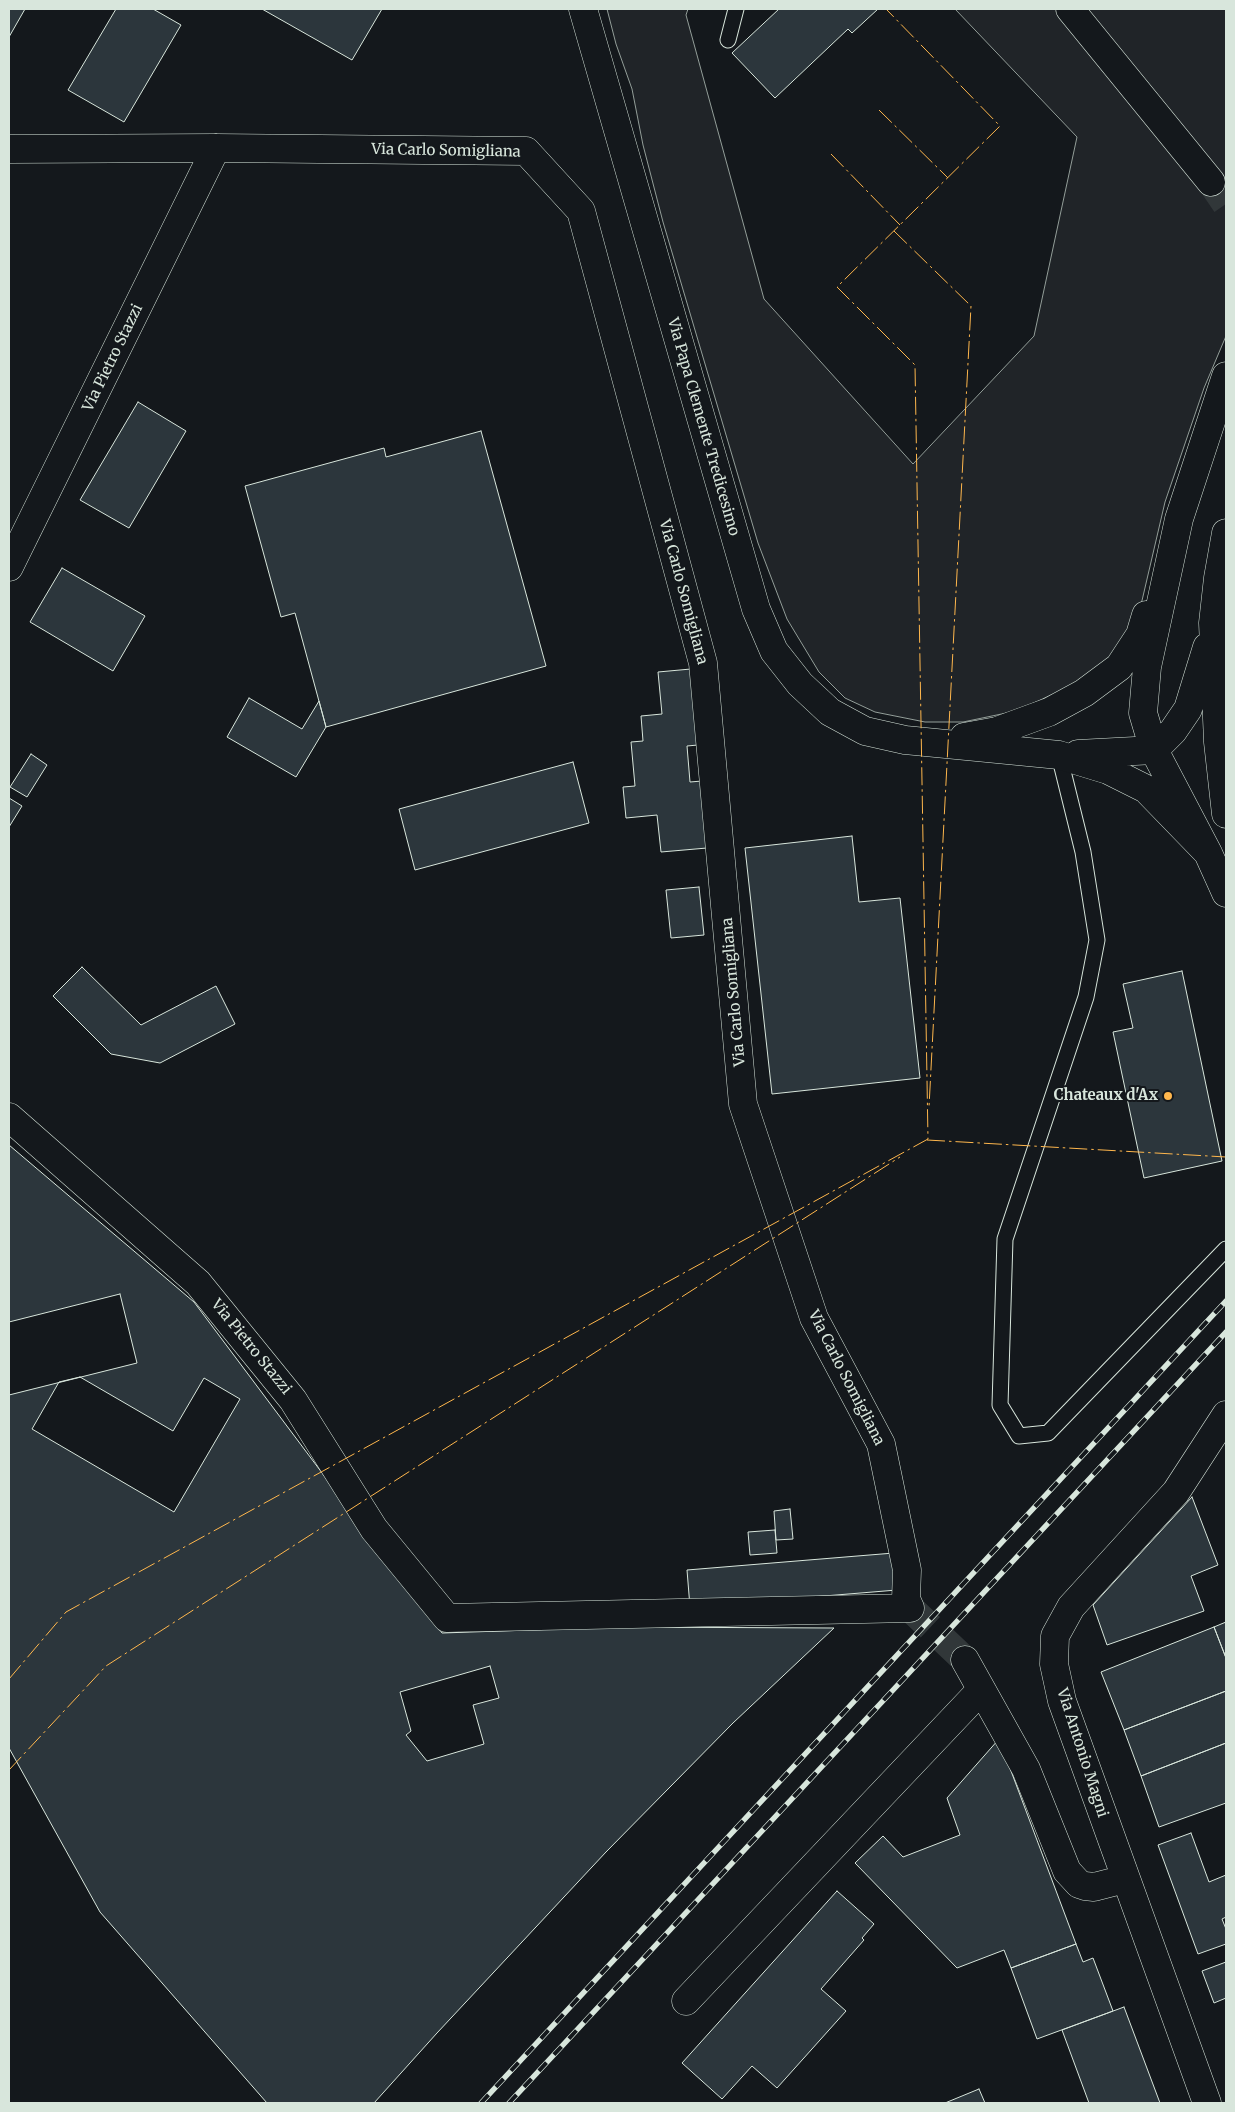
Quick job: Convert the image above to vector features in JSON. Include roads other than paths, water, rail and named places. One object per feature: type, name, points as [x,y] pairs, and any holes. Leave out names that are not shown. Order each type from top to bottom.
[{"type":"street","name":"Via Papa Clemente Tredicesimo","points":[[584,9],[756,609],[774,651],[800,684],[830,712],[865,731],[905,740],[940,742]]},
{"type":"street","points":[[1070,9],[1211,182]]},
{"type":"street","name":"Via Carlo Somigliana","points":[[9,149],[216,148],[526,151],[581,211],[703,662],[743,1104],[814,1318],[881,1444],[907,1570],[906,1598],[910,1608],[448,1618]]},
{"type":"street","name":"Via Pietro Stazzi","points":[[9,567],[216,148]]},
{"type":"street","points":[[940,742],[996,731],[1049,712],[1084,693],[1119,667],[1140,635],[1226,376]]},
{"type":"street","points":[[1179,519],[1148,667],[1143,713],[1154,750],[1226,893]]},
{"type":"street","points":[[1226,533],[1213,623],[1218,742],[1226,814]]},
{"type":"street","points":[[940,742],[960,746],[1059,755],[1154,750],[1173,731],[1188,709],[1213,623]]},
{"type":"street","points":[[1059,755],[1108,770],[1146,789],[1208,854]]},
{"type":"street","name":"Via Pietro Stazzi","points":[[9,1117],[198,1283],[293,1400],[374,1529],[448,1618]]},
{"type":"street","name":"Via Antonio Magni","points":[[1207,2103],[1062,1701],[1054,1664],[1055,1636],[1071,1607],[1176,1492],[1226,1415]]},
{"type":"street","points":[[964,1660],[1026,1769],[1067,1871],[1079,1884],[1094,1887],[1125,1879]]},
{"type":"street","points":[[686,2001],[981,1690]]},
{"type":"lane","points":[[728,40],[736,9]]},
{"type":"lane","points":[[1059,755],[1083,852],[1097,940],[1086,997],[1005,1239],[1000,1405],[1019,1436],[1048,1433],[1226,1249]]},
{"type":"tunnel","points":[[1211,182],[1226,204]]},
{"type":"tunnel","points":[[910,1608],[965,1660]]},
{"type":"railway","points":[[481,2103],[1226,1301]]},
{"type":"railway","points":[[509,2103],[1226,1332]]},
{"type":"place","name":"Chateaux d'Ax","points":[[1168,1096]]}]
